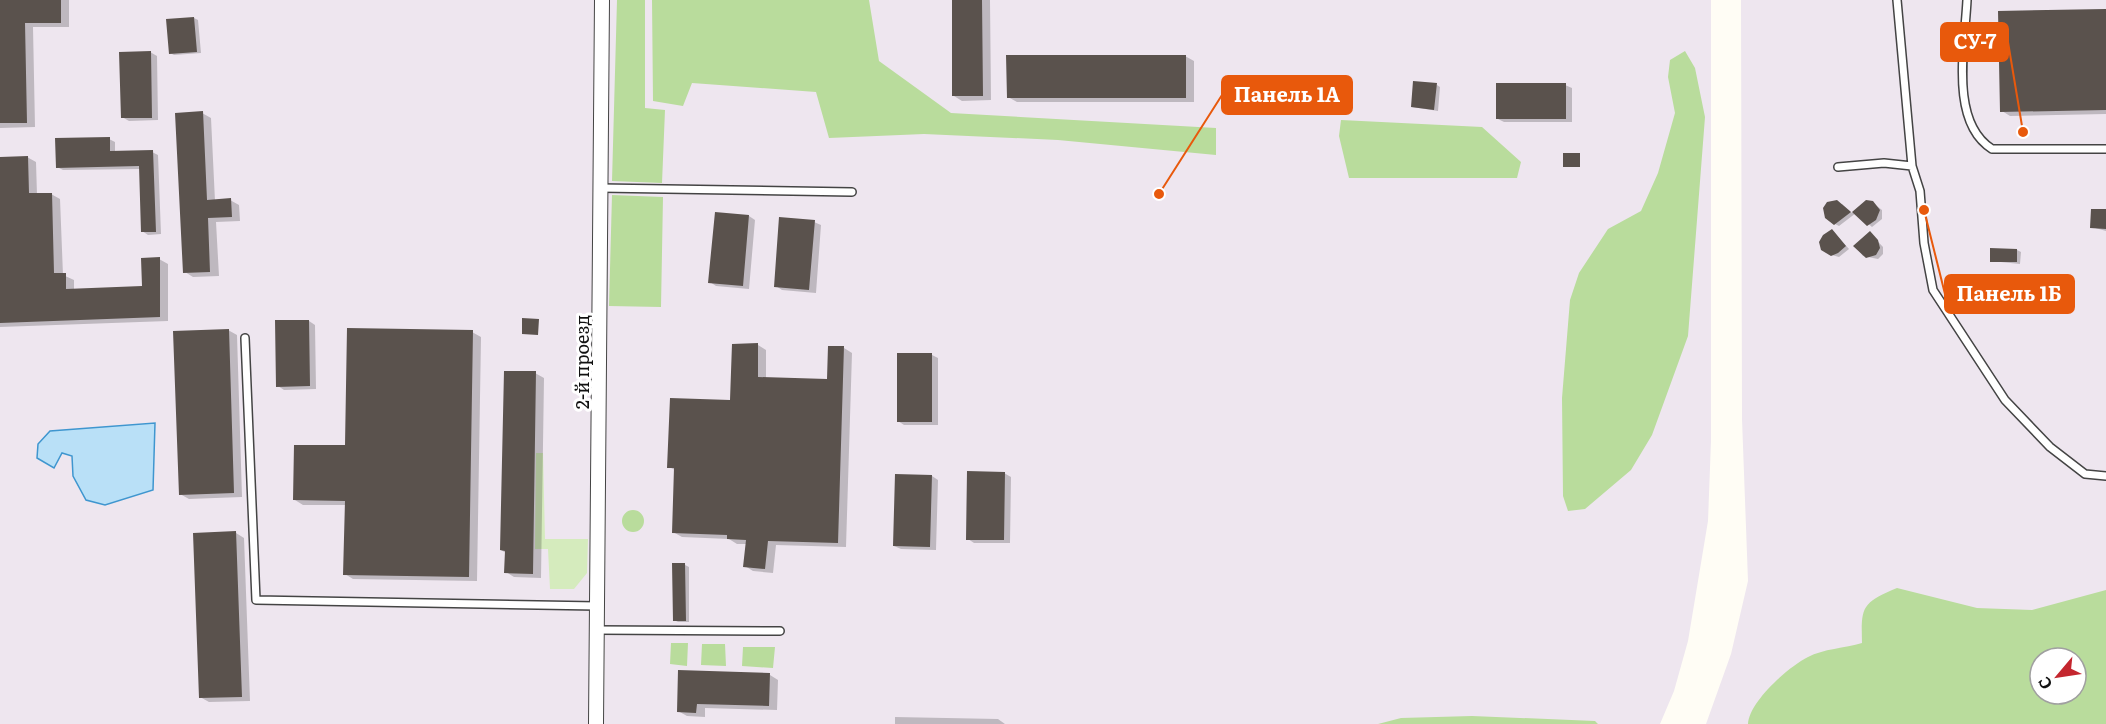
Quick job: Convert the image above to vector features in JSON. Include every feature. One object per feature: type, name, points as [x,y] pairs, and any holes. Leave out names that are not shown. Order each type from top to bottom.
[{"type":"street","name":"2-й проезд","points":[[596,724],[602,0]]},
{"type":"lane","points":[[1897,0],[1912,166],[1920,191],[1924,243],[1933,290],[2006,400],[2050,447],[2085,474],[2106,476]]},
{"type":"lane","points":[[1967,0],[1964,94],[1966,116],[1974,133],[1983,143],[1992,149],[2106,148]]},
{"type":"lane","points":[[1838,167],[1884,163],[1912,166]]},
{"type":"lane","points":[[600,188],[852,192]]},
{"type":"lane","points":[[245,338],[256,600],[597,606]]},
{"type":"lane","points":[[597,630],[780,631]]},
{"type":"shaded area","points":[[0,0],[594,0],[590,724],[0,724]]},
{"type":"shaded area","points":[[609,0],[1711,0],[1711,441],[1708,521],[1688,641],[1674,691],[1660,724],[604,724]]},
{"type":"shaded area","points":[[1741,0],[2106,0],[2106,724],[1706,724],[1731,654],[1748,581],[1742,419]]},
{"type":"green space","points":[[617,0],[645,0],[645,108],[665,110],[662,183],[612,181]]},
{"type":"green space","points":[[652,0],[869,0],[879,61],[951,113],[1216,128],[1216,155],[1058,140],[924,134],[829,138],[816,92],[692,83],[683,106],[653,101]]},
{"type":"green space","points":[[1685,51],[1695,68],[1705,117],[1688,336],[1652,435],[1631,470],[1585,509],[1568,511],[1563,496],[1562,398],[1570,300],[1579,273],[1608,229],[1641,211],[1658,173],[1675,113],[1668,77],[1670,60]]},
{"type":"green space","points":[[1341,120],[1482,127],[1521,162],[1517,178],[1349,178],[1339,136]]},
{"type":"green space","points":[[612,195],[663,197],[661,307],[609,306]]},
{"type":"green space","points":[[536,453],[543,453],[545,539],[588,539],[587,573],[574,589],[550,589],[548,549],[535,549]]},
{"type":"green space","points":[[633,510],[641,513],[644,521],[641,529],[633,532],[625,529],[622,521],[625,513]]},
{"type":"green space","points":[[1897,588],[1977,608],[2032,610],[2106,590],[2106,724],[1748,724],[1750,715],[1762,696],[1780,677],[1800,662],[1820,652],[1862,643],[1863,613],[1870,602]]},
{"type":"green space","points":[[671,643],[688,643],[687,666],[670,664]]},
{"type":"green space","points":[[702,644],[725,644],[726,666],[701,665]]},
{"type":"green space","points":[[743,647],[775,647],[773,668],[742,666]]},
{"type":"green space","points":[[1472,716],[1595,721],[1598,724],[1378,724],[1401,718]]},
{"type":"water","points":[[155,423],[153,490],[105,505],[86,500],[73,476],[72,456],[62,453],[54,468],[37,458],[38,444],[50,431]]},
{"type":"building","points":[[0,0],[61,0],[61,23],[25,23],[27,123],[0,123]]},
{"type":"building","points":[[952,0],[982,0],[983,96],[952,96]]},
{"type":"building","points":[[2106,9],[2106,110],[2000,112],[1998,11]]},
{"type":"building","points":[[194,17],[197,52],[169,54],[166,19]]},
{"type":"building","points":[[151,51],[152,118],[121,118],[119,52]]},
{"type":"building","points":[[1006,55],[1186,55],[1186,98],[1007,98]]},
{"type":"building","points":[[1413,81],[1437,83],[1434,110],[1411,107]]},
{"type":"building","points":[[1496,83],[1566,83],[1566,119],[1496,119]]},
{"type":"building","points":[[203,111],[207,200],[231,198],[232,217],[208,218],[210,272],[183,273],[175,113]]},
{"type":"building","points":[[110,137],[110,151],[153,150],[156,232],[141,232],[139,166],[56,168],[55,138]]},
{"type":"building","points":[[1563,153],[1580,153],[1580,167],[1563,167]]},
{"type":"building","points":[[28,156],[29,193],[52,193],[54,273],[66,273],[66,289],[142,286],[141,258],[160,257],[160,317],[0,323],[0,157]]},
{"type":"building","points":[[1837,200],[1851,212],[1834,225],[1825,218],[1823,208],[1827,202]]},
{"type":"building","points":[[1866,200],[1873,201],[1880,210],[1876,220],[1867,226],[1852,212]]},
{"type":"building","points":[[2091,209],[2106,209],[2106,229],[2090,228]]},
{"type":"building","points":[[715,212],[749,215],[743,286],[708,283]]},
{"type":"building","points":[[779,217],[815,220],[809,290],[774,287]]},
{"type":"building","points":[[1832,229],[1846,246],[1831,256],[1821,250],[1819,242],[1823,235]]},
{"type":"building","points":[[1870,231],[1878,240],[1880,248],[1876,255],[1866,258],[1853,246]]},
{"type":"building","points":[[1990,248],[2017,249],[2017,262],[1990,262]]},
{"type":"building","points":[[522,318],[539,319],[538,335],[522,334]]},
{"type":"building","points":[[275,320],[309,320],[310,386],[276,387]]},
{"type":"building","points":[[347,328],[473,330],[469,577],[343,575],[345,501],[293,500],[294,445],[345,445]]},
{"type":"building","points":[[229,329],[234,493],[179,495],[173,331]]},
{"type":"building","points":[[758,343],[758,377],[827,379],[828,346],[844,346],[838,543],[768,541],[765,569],[743,567],[746,540],[727,539],[727,535],[672,533],[674,468],[667,468],[670,398],[730,400],[732,344]]},
{"type":"building","points":[[897,353],[932,353],[932,422],[897,422]]},
{"type":"building","points":[[504,371],[536,371],[533,574],[504,573],[505,551],[500,550]]},
{"type":"building","points":[[967,471],[1005,472],[1004,540],[966,540]]},
{"type":"building","points":[[895,474],[932,475],[930,547],[893,546]]},
{"type":"building","points":[[236,531],[242,697],[199,698],[193,533]]},
{"type":"building","points":[[672,563],[685,563],[686,621],[673,621]]},
{"type":"building","points":[[678,670],[770,673],[769,706],[697,704],[696,713],[677,712]]},
{"type":"place","name":"СУ-7","points":[[2023,132]]},
{"type":"place","name":"Панель 1А","points":[[1159,194]]},
{"type":"place","name":"Панель 1Б","points":[[1924,210]]}]
